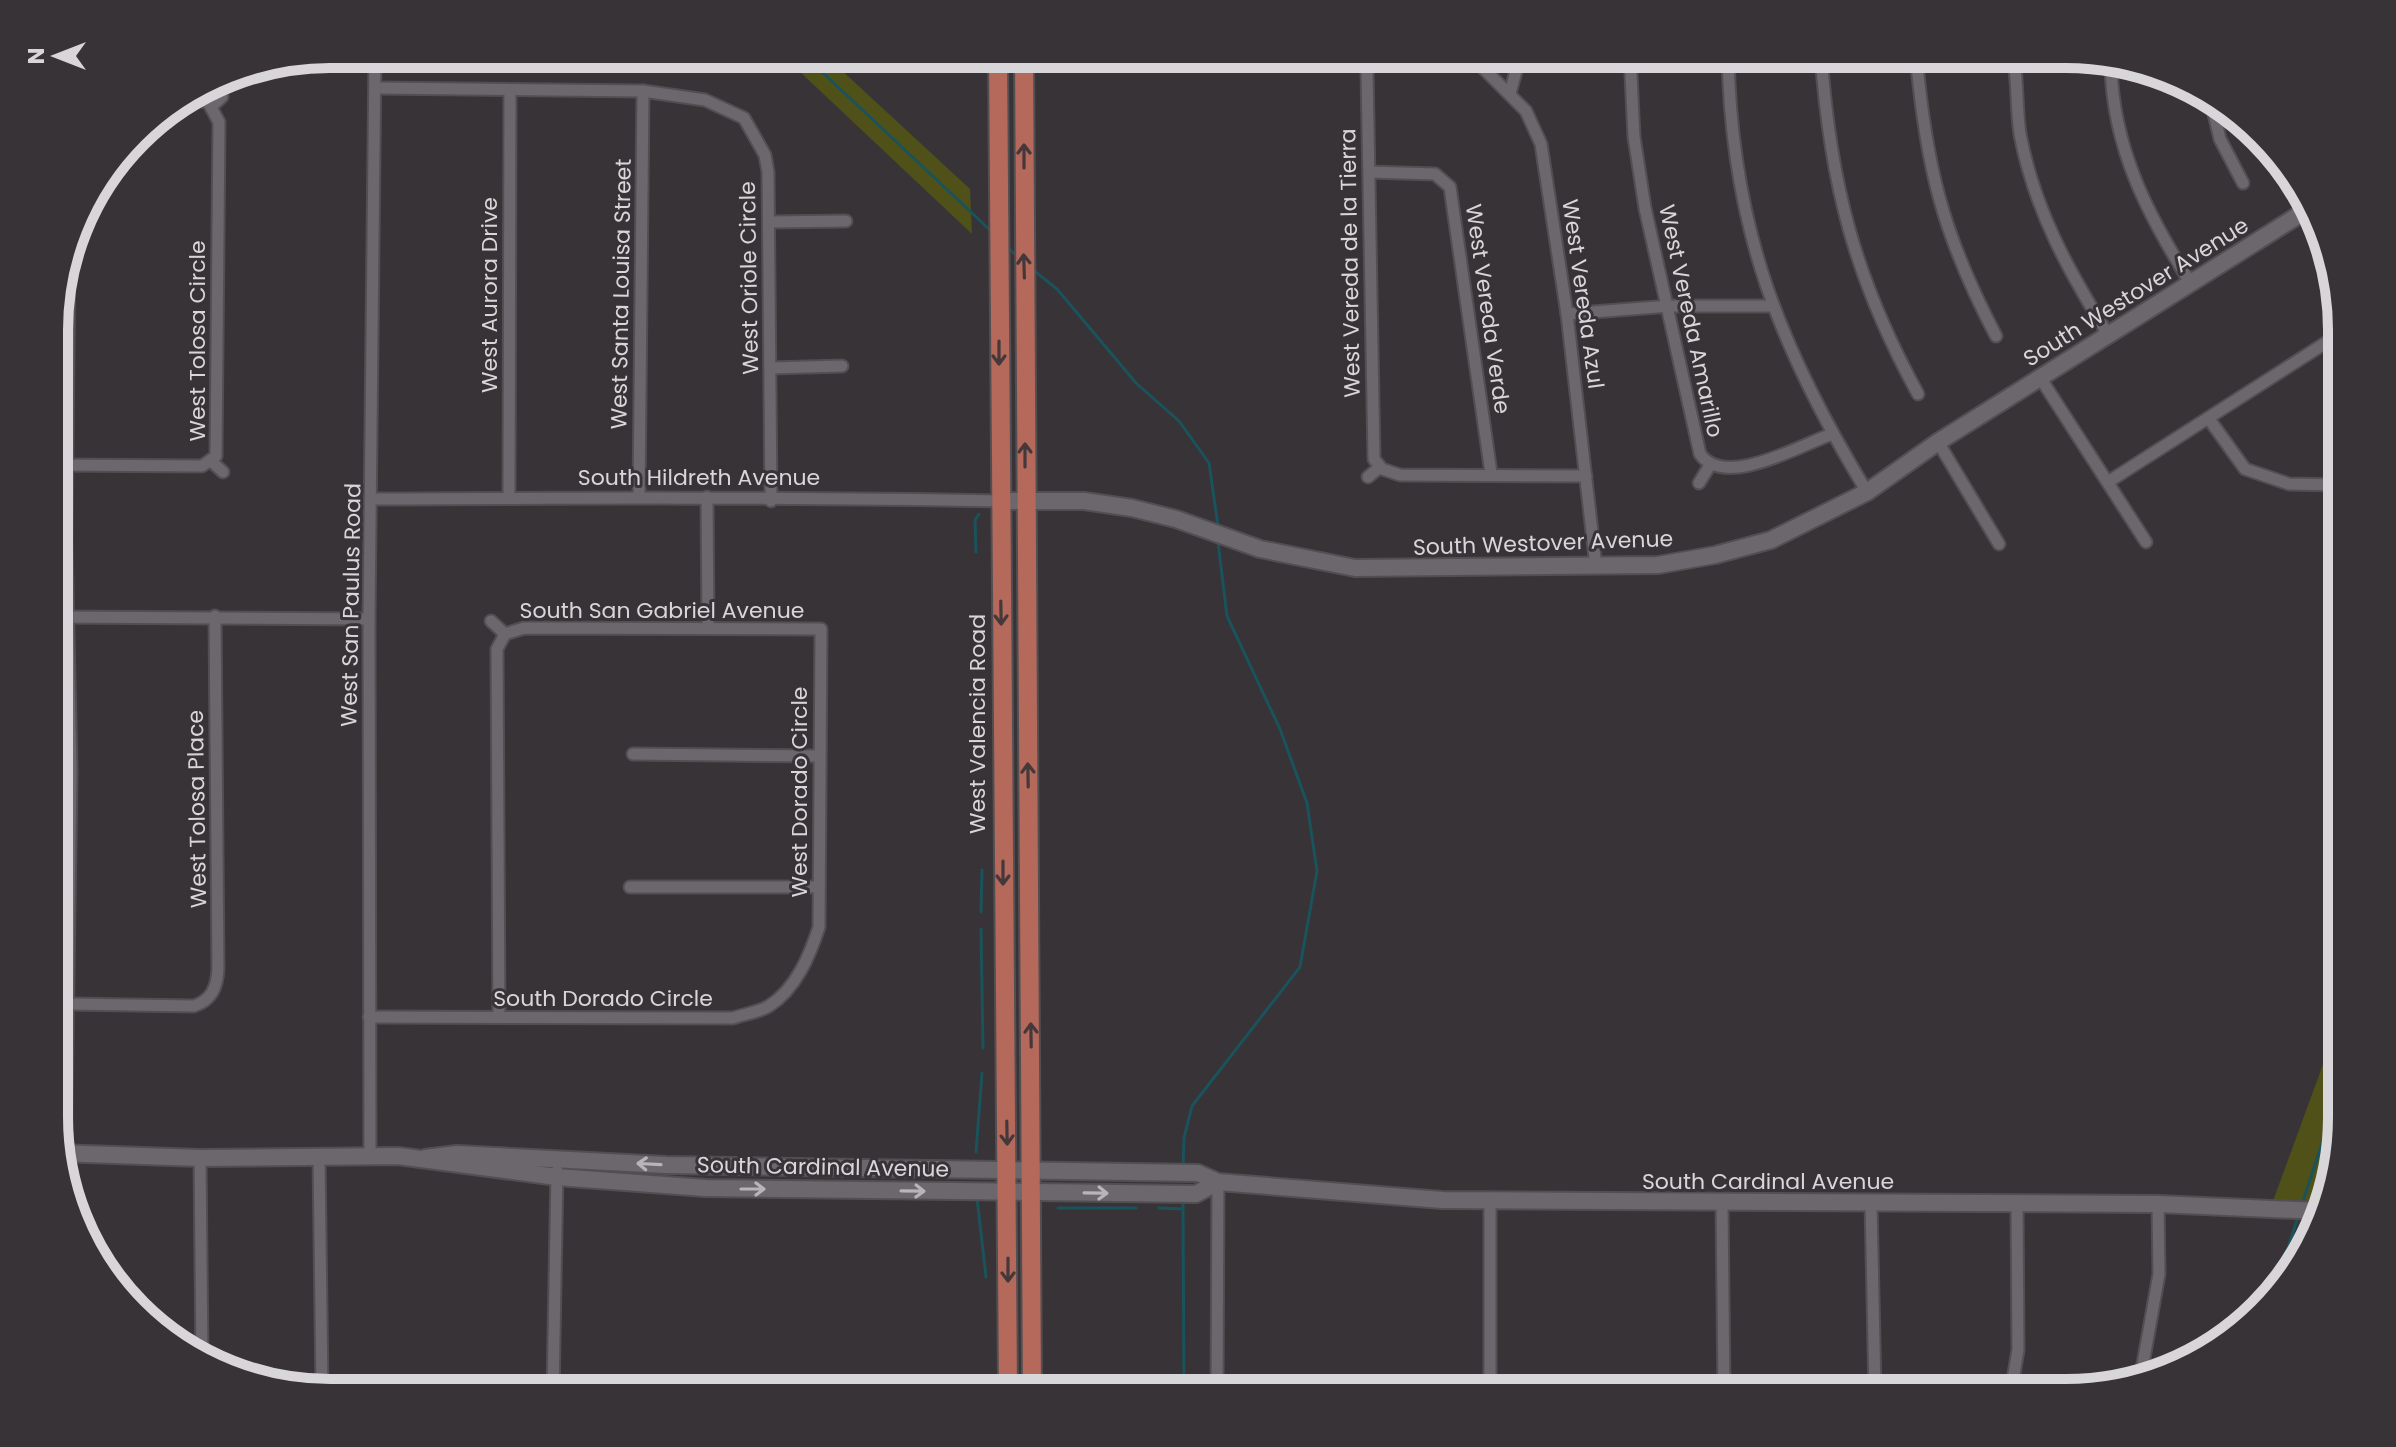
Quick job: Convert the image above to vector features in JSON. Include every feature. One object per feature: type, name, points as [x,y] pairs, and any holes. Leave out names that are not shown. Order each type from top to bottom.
[{"type":"main road","name":"West Valencia Road","points":[[998,68],[1008,1379]]},
{"type":"main road","points":[[1024,68],[1032,1379]]},
{"type":"main road","name":"South Westover Avenue","points":[[1025,501],[1096,503],[1190,524],[1260,549],[1355,568],[1658,565],[1715,555],[1771,540],[1867,492],[1938,442],[2300,214]]},
{"type":"main road","name":"South Hildreth Avenue","points":[[1000,501],[1025,501]]},
{"type":"main road","points":[[1002,841],[1028,844]]},
{"type":"main road","name":"South Cardinal Avenue","points":[[70,1153],[200,1158],[425,1158],[557,1177],[718,1189],[1196,1194],[1218,1182]]},
{"type":"main road","name":"South Cardinal Avenue","points":[[425,1158],[457,1154],[706,1166],[1196,1173],[1218,1182],[1400,1198],[1722,1203],[2158,1204],[2310,1211]]},
{"type":"street","name":"West San Paulus Road","points":[[370,1156],[369,619],[375,68]]},
{"type":"street","name":"West Vereda de la Tierra","points":[[1368,68],[1373,453],[1380,467]]},
{"type":"street","name":"West Vereda Azul","points":[[1484,68],[1526,111],[1541,144],[1567,314],[1596,567]]},
{"type":"street","points":[[1510,93],[1517,68]]},
{"type":"street","name":"West Vereda Amarillo","points":[[1631,68],[1638,163],[1697,444],[1710,465],[1736,470],[1832,434]]},
{"type":"street","points":[[1728,68],[1739,181],[1748,230],[1771,306],[1832,434],[1867,492]]},
{"type":"street","points":[[1822,68],[1836,185],[1847,227],[1877,312],[1918,394]]},
{"type":"street","points":[[1917,68],[1923,133],[1932,183],[1966,279],[1996,336]]},
{"type":"street","points":[[2014,68],[2020,132],[2038,202],[2070,273],[2109,336]]},
{"type":"street","points":[[2112,72],[2115,115],[2129,168],[2153,222],[2191,284]]},
{"type":"street","name":"West Oriole Circle","points":[[375,88],[510,92],[643,91],[705,100],[744,118],[765,155],[770,222],[771,501]]},
{"type":"street","name":"West Santa Louisa Street","points":[[639,497],[643,91]]},
{"type":"street","name":"West Aurora Drive","points":[[509,498],[510,92]]},
{"type":"street","points":[[204,100],[212,106],[222,97]]},
{"type":"street","name":"West Tolosa Circle","points":[[68,466],[198,466],[212,462],[217,449],[219,122],[212,106]]},
{"type":"street","points":[[2214,115],[2220,139],[2243,183]]},
{"type":"street","name":"West Vereda Verde","points":[[1370,172],[1435,174],[1450,187],[1491,473]]},
{"type":"street","points":[[770,222],[846,221]]},
{"type":"street","points":[[1567,314],[1670,306],[1771,306]]},
{"type":"street","points":[[2108,482],[2327,342]]},
{"type":"street","points":[[771,368],[842,366]]},
{"type":"street","points":[[2041,379],[2146,542]]},
{"type":"street","points":[[2209,419],[2245,469],[2289,484],[2327,485]]},
{"type":"street","points":[[1938,442],[1999,544]]},
{"type":"street","points":[[212,462],[223,472]]},
{"type":"street","points":[[1699,483],[1710,465]]},
{"type":"street","points":[[1368,477],[1380,467],[1400,475],[1491,473],[1586,476]]},
{"type":"street","points":[[707,497],[708,627]]},
{"type":"street","name":"South Hildreth Avenue","points":[[372,499],[707,497],[771,501],[1000,501]]},
{"type":"street","name":"West Tolosa Place","points":[[69,1004],[194,1006],[208,998],[215,987],[218,969],[215,616]]},
{"type":"street","points":[[68,617],[369,619]]},
{"type":"street","points":[[491,621],[505,634],[497,649],[499,1017]]},
{"type":"street","name":"South San Gabriel Avenue","points":[[505,634],[524,628],[821,629]]},
{"type":"street","name":"West Dorado Circle","points":[[810,954],[819,927],[821,629]]},
{"type":"street","points":[[68,720],[71,772],[68,1023]]},
{"type":"street","points":[[633,754],[818,756]]},
{"type":"street","points":[[630,887],[818,887]]},
{"type":"street","name":"South Dorado Circle","points":[[369,1017],[733,1018],[770,1006],[796,978],[810,954]]},
{"type":"street","points":[[319,1157],[322,1379]]},
{"type":"street","points":[[200,1158],[202,1345]]},
{"type":"street","points":[[553,1379],[558,1159]]},
{"type":"street","points":[[1217,1378],[1218,1182]]},
{"type":"street","points":[[1490,1200],[1490,1378]]},
{"type":"street","points":[[1722,1203],[1724,1378]]},
{"type":"street","points":[[1871,1203],[1875,1378]]},
{"type":"street","points":[[2013,1378],[2018,1350],[2017,1204]]},
{"type":"street","points":[[2142,1367],[2159,1274],[2158,1204]]},
{"type":"shaded area","points":[[796,68],[839,68],[970,189],[972,234]]},
{"type":"shaded area","points":[[2327,1053],[2327,1134],[2323,1168],[2314,1201],[2273,1201]]},
{"type":"waterway","points":[[818,68],[991,231]]},
{"type":"waterway","points":[[1005,245],[1017,256]]},
{"type":"waterway","points":[[1032,269],[1057,289],[1136,383],[1179,421],[1209,463],[1218,526]]},
{"type":"waterway","points":[[976,552],[975,520],[979,514]]},
{"type":"waterway","points":[[1183,1169],[1184,1138],[1192,1106],[1300,967],[1317,871],[1307,803],[1280,729],[1227,616],[1218,542]]},
{"type":"waterway","points":[[981,912],[982,870]]},
{"type":"waterway","points":[[981,929],[983,1048]]},
{"type":"waterway","points":[[976,1152],[982,1073]]},
{"type":"waterway","points":[[2303,1201],[2327,1128]]},
{"type":"waterway","points":[[977,1198],[986,1277]]},
{"type":"waterway","points":[[1183,1201],[1184,1379]]},
{"type":"waterway","points":[[1058,1208],[1136,1208]]},
{"type":"waterway","points":[[1159,1208],[1183,1209]]},
{"type":"waterway","points":[[2283,1263],[2297,1220]]}]
